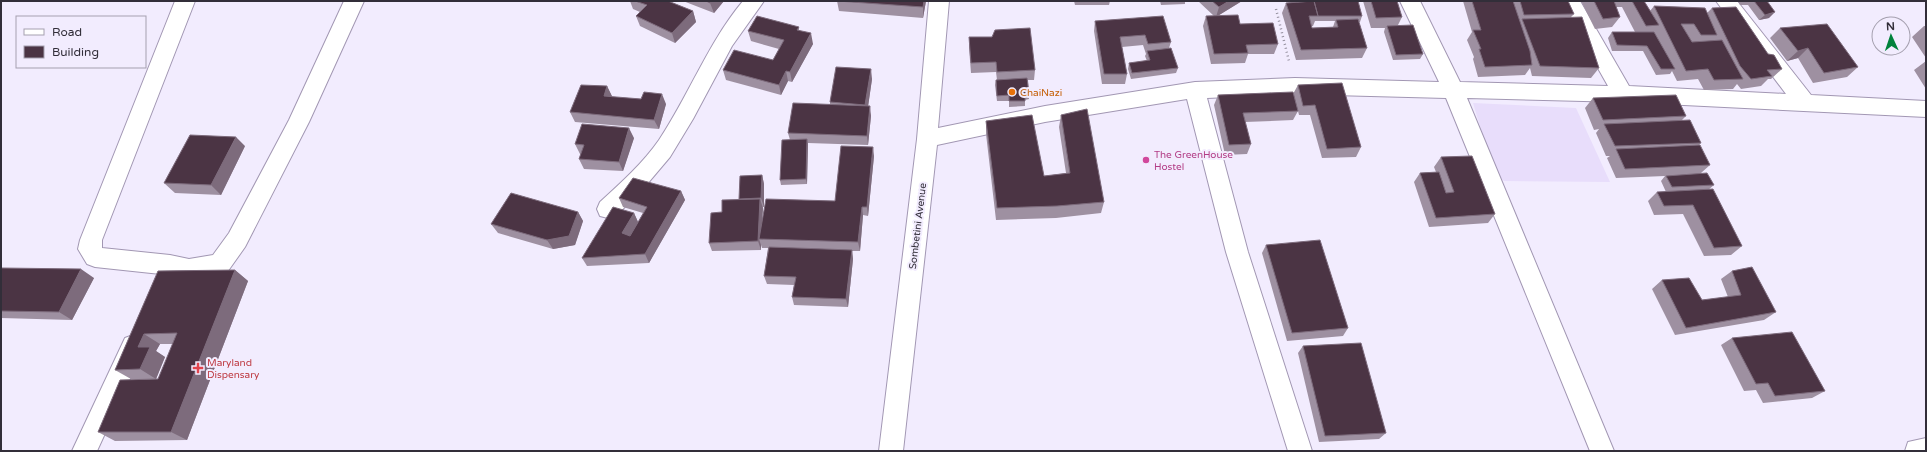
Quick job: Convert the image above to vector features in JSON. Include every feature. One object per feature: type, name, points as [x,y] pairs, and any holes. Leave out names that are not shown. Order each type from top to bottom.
[{"type":"street","points":[[185,1],[90,240],[89,249],[95,257],[111,260],[170,265],[189,269],[220,264],[230,252],[299,122],[354,1]]},
{"type":"street","points":[[608,209],[658,156],[686,113],[714,59],[744,12],[754,1]]},
{"type":"street","name":"Sombetini Avenue","points":[[890,451],[927,139],[939,1]]},
{"type":"street","points":[[1410,1],[1453,89],[1602,451]]},
{"type":"street","points":[[1570,1],[1623,94]]},
{"type":"street","points":[[1726,1],[1805,103]]},
{"type":"street","points":[[927,139],[1045,114],[1195,90],[1295,86],[1623,94],[1926,109]]},
{"type":"street","points":[[1195,90],[1237,252],[1300,451]]},
{"type":"street","points":[[160,286],[170,265]]},
{"type":"street","points":[[84,451],[141,328]]},
{"type":"street","points":[[1917,451],[1926,450]]},
{"type":"path","points":[[1276,10],[1295,86]]},
{"type":"shaded area","points":[[1473,103],[1576,108],[1610,182],[1504,181],[1494,173]]},
{"type":"building","points":[[635,1],[668,1],[693,11],[672,33],[636,16],[647,5]]},
{"type":"building","points":[[837,1],[924,1],[923,7]]},
{"type":"building","points":[[1212,1],[1229,1],[1219,7]]},
{"type":"building","points":[[1314,1],[1318,16],[1309,16],[1312,28],[1338,27],[1336,20],[1358,19],[1367,48],[1301,50],[1286,3]]},
{"type":"building","points":[[1314,1],[1358,1],[1362,16],[1318,16]]},
{"type":"building","points":[[1371,1],[1397,1],[1402,17],[1376,18]]},
{"type":"building","points":[[1472,1],[1513,1],[1530,51],[1532,65],[1485,67],[1479,49],[1481,49],[1473,30],[1481,30]]},
{"type":"building","points":[[1520,1],[1568,1],[1574,14],[1524,15]]},
{"type":"building","points":[[1594,1],[1614,1],[1620,17],[1603,19]]},
{"type":"building","points":[[1632,1],[1644,1],[1659,25],[1646,26]]},
{"type":"building","points":[[1754,1],[1767,1],[1775,12],[1765,15]]},
{"type":"building","points":[[1654,6],[1705,8],[1717,35],[1701,35],[1694,24],[1681,24],[1692,42],[1722,40],[1743,79],[1714,80],[1708,69],[1686,71]]},
{"type":"building","points":[[1736,7],[1768,54],[1774,55],[1782,69],[1767,70],[1772,76],[1751,79],[1740,66],[1712,8]]},
{"type":"building","points":[[1238,15],[1240,24],[1273,23],[1278,44],[1246,45],[1248,53],[1214,54],[1206,16]]},
{"type":"building","points":[[757,16],[799,27],[797,30],[811,33],[790,72],[786,71],[779,85],[723,70],[734,50],[773,60],[784,40],[748,31]]},
{"type":"building","points":[[1163,16],[1171,42],[1148,44],[1145,35],[1120,37],[1127,74],[1104,74],[1095,21]]},
{"type":"building","points":[[1582,17],[1599,68],[1540,66],[1522,19]]},
{"type":"building","points":[[1827,24],[1858,67],[1824,73],[1808,48],[1798,51],[1780,28]]},
{"type":"building","points":[[1413,25],[1423,54],[1396,55],[1387,26]]},
{"type":"building","points":[[1030,28],[1035,70],[997,72],[996,62],[971,63],[969,37],[992,37],[995,30]]},
{"type":"building","points":[[1612,32],[1654,32],[1675,69],[1661,69],[1647,46],[1617,45]]},
{"type":"building","points":[[1171,48],[1178,68],[1132,73],[1129,63],[1150,60],[1147,51]]},
{"type":"building","points":[[836,67],[871,69],[865,105],[830,102]]},
{"type":"building","name":"ChaiNazi","points":[[1027,78],[1029,94],[1025,94],[1025,101],[1009,101],[1009,95],[997,96],[996,80]]},
{"type":"building","points":[[1342,83],[1361,147],[1327,149],[1315,105],[1303,106],[1298,85]]},
{"type":"building","points":[[581,85],[607,86],[604,96],[641,99],[644,92],[662,94],[654,120],[570,112]]},
{"type":"building","points":[[1293,92],[1298,111],[1243,113],[1251,144],[1229,145],[1218,95]]},
{"type":"building","points":[[1676,95],[1686,116],[1603,120],[1593,98]]},
{"type":"building","points":[[793,103],[870,106],[867,136],[788,133]]},
{"type":"building","points":[[1087,109],[1104,202],[1057,206],[997,208],[986,121],[1032,115],[1044,176],[1070,173],[1061,115]]},
{"type":"building","points":[[1690,120],[1701,143],[1615,146],[1604,124]]},
{"type":"building","points":[[582,124],[629,128],[619,162],[579,159],[584,145],[575,144]]},
{"type":"building","points":[[190,135],[236,137],[211,185],[164,183]]},
{"type":"building","points":[[807,139],[806,179],[780,180],[782,140]]},
{"type":"building","points":[[1700,145],[1710,165],[1625,169],[1616,149]]},
{"type":"building","points":[[841,146],[873,147],[867,207],[862,207],[858,242],[759,239],[766,199],[835,201]]},
{"type":"building","points":[[1472,156],[1495,214],[1436,218],[1420,173],[1439,172],[1446,193],[1454,192],[1441,157]]},
{"type":"building","points":[[1707,173],[1714,185],[1672,187],[1666,176]]},
{"type":"building","points":[[762,175],[761,198],[739,199],[740,176]]},
{"type":"building","points":[[633,178],[681,191],[645,254],[582,258],[613,207],[634,213],[622,233],[630,236],[647,207],[619,198]]},
{"type":"building","points":[[1713,189],[1742,246],[1714,248],[1693,205],[1664,206],[1657,192]]},
{"type":"building","points":[[511,193],[578,212],[569,236],[547,240],[491,224]]},
{"type":"building","points":[[760,199],[758,241],[709,243],[711,213],[722,212],[722,200]]},
{"type":"building","points":[[1320,240],[1348,328],[1292,333],[1266,245]]},
{"type":"building","points":[[769,247],[852,250],[846,299],[792,297],[796,277],[764,276]]},
{"type":"building","points":[[1752,267],[1776,312],[1686,328],[1662,280],[1689,278],[1702,300],[1741,295],[1732,271]]},
{"type":"building","points":[[1,268],[81,269],[59,312],[1,311]]},
{"type":"building","points":[[235,270],[171,432],[98,432],[120,380],[158,379],[177,333],[144,334],[138,347],[150,347],[140,369],[115,370],[158,271]]},
{"type":"building","points":[[1792,332],[1825,391],[1775,396],[1768,383],[1756,384],[1732,338]]},
{"type":"building","points":[[1361,343],[1386,433],[1325,436],[1303,346]]},
{"type":"place","name":"ChaiNazi","points":[[1012,92]]},
{"type":"place","name":"The GreenHouse Hostel","points":[[1146,160]]},
{"type":"place","name":"Maryland Dispensary","points":[[198,368]]}]
